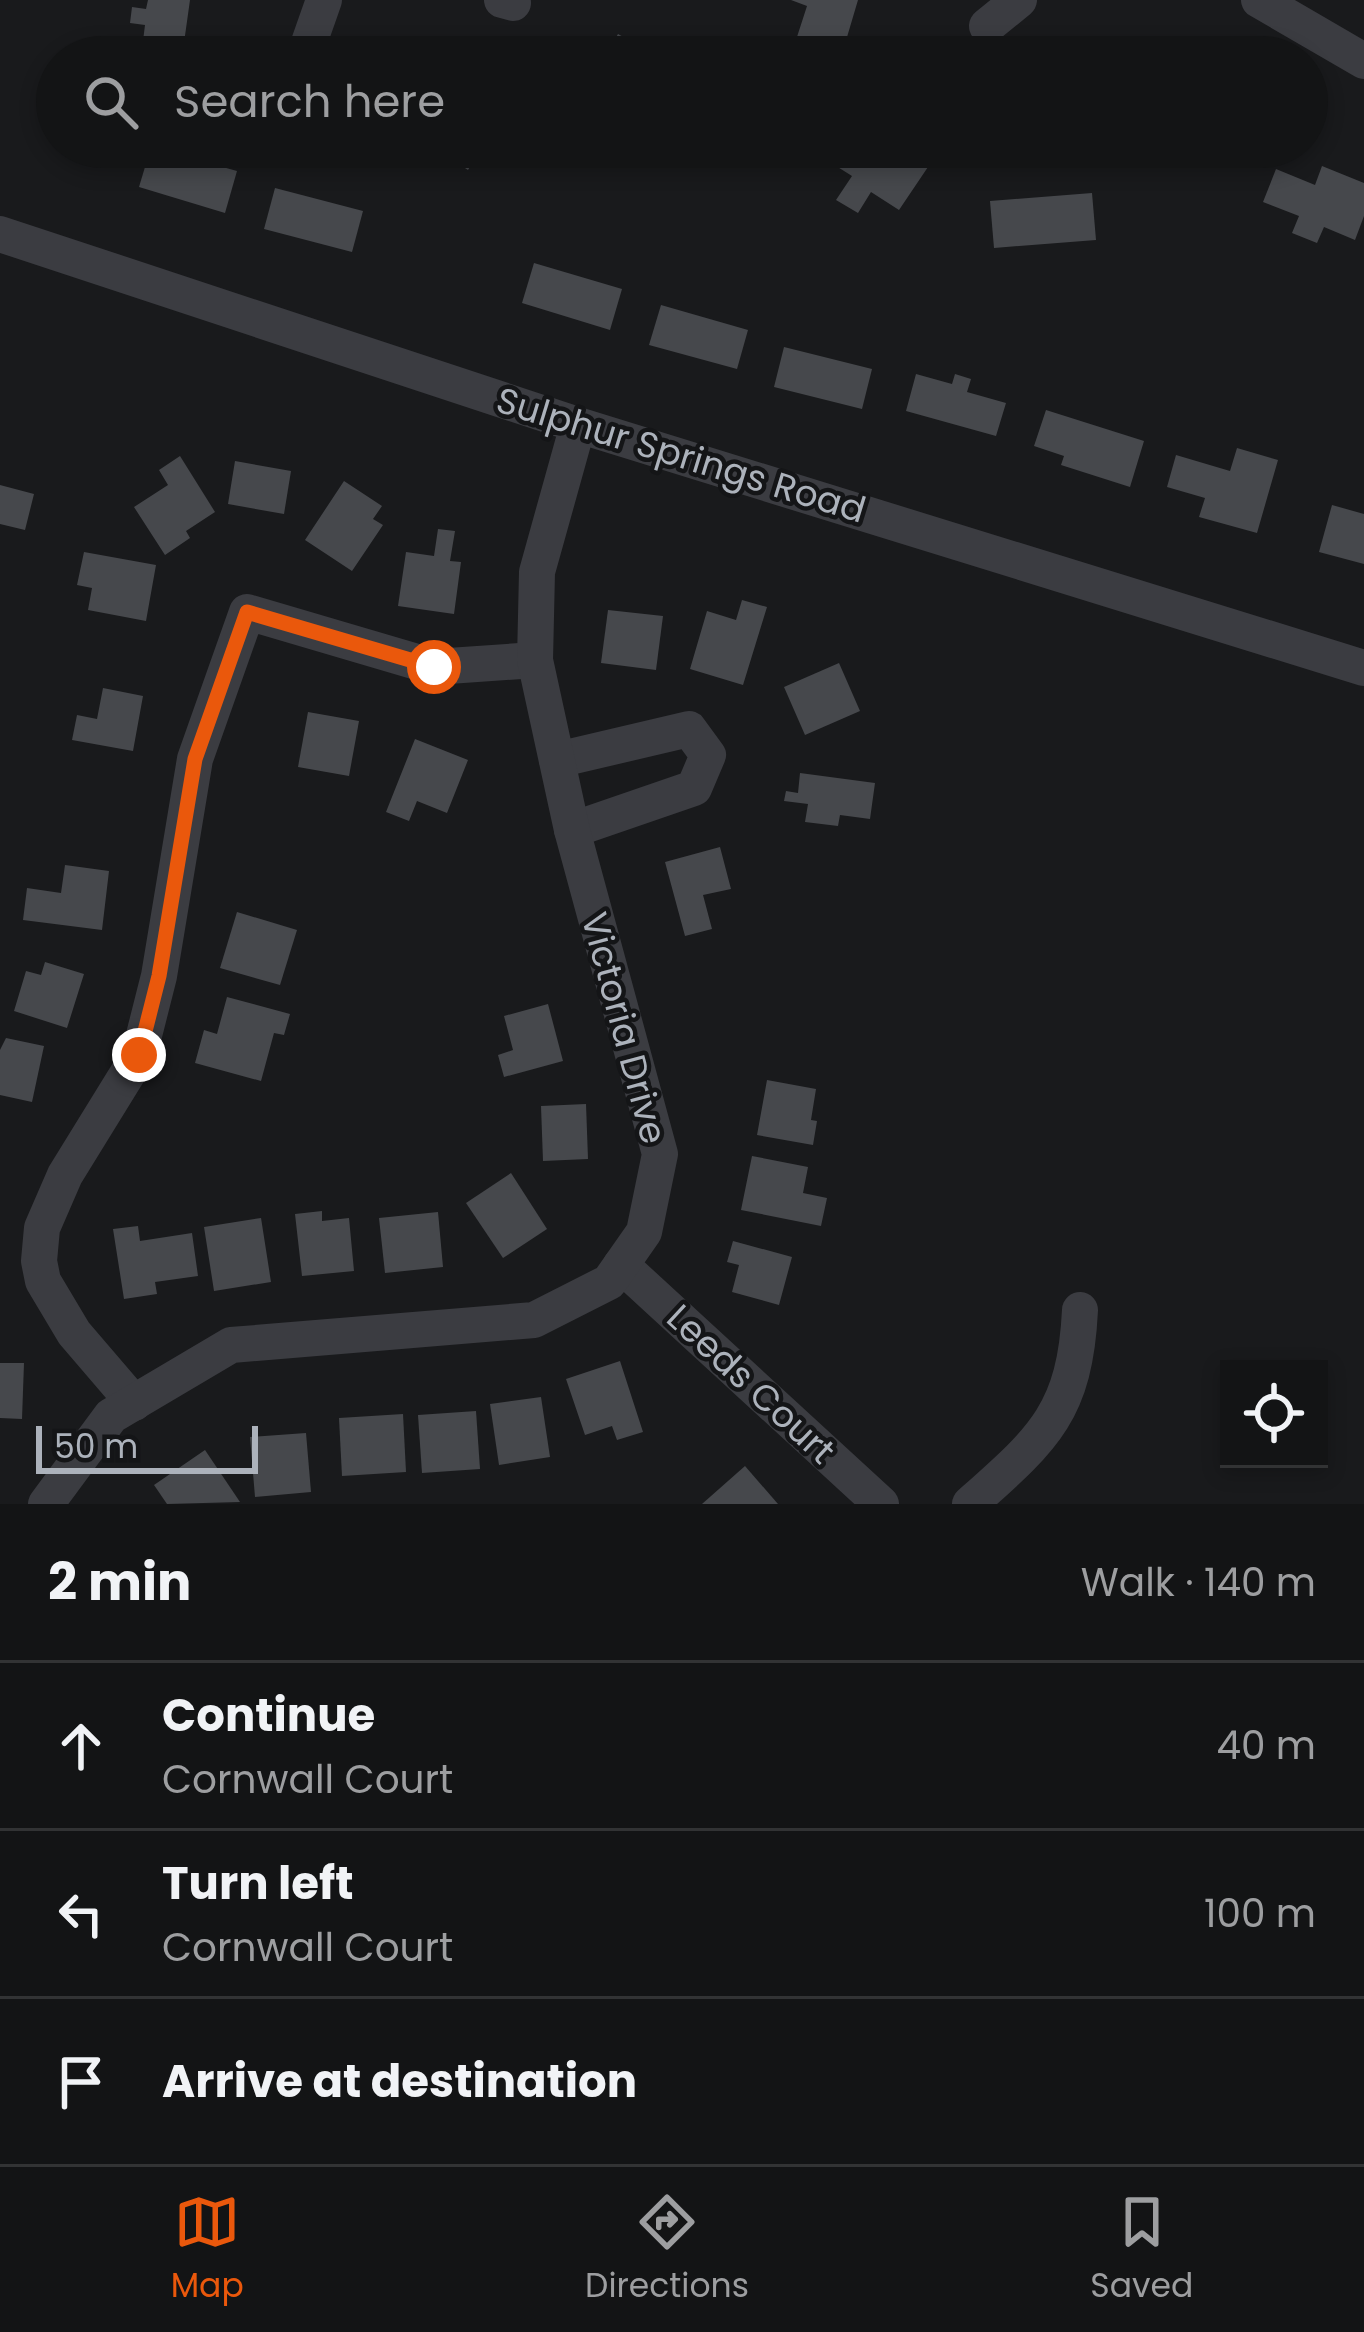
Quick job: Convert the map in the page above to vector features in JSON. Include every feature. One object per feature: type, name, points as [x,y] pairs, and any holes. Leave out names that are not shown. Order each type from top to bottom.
[{"type":"street","points":[[311,36],[324,0]]},
{"type":"street","points":[[986,26],[1019,0]]},
{"type":"street","points":[[1259,0],[1321,36]]},
{"type":"street","points":[[1328,40],[1364,61]]},
{"type":"street","name":"Sulphur Springs Road","points":[[0,234],[578,425],[1364,668]]},
{"type":"street","name":"Victoria Drive","points":[[46,1504],[112,1416],[231,1346],[534,1320],[609,1282],[644,1232],[660,1154],[572,830],[535,660],[537,572],[578,425]]},
{"type":"street","points":[[134,1403],[74,1333],[43,1281],[39,1261],[43,1228],[65,1175],[139,1055],[163,955],[195,759],[247,612],[434,667],[535,660]]},
{"type":"street","points":[[557,760],[689,729],[708,754],[694,788],[572,830]]},
{"type":"street","name":"Leeds Court","points":[[621,1265],[880,1504]]},
{"type":"street","points":[[970,1504],[1038,1443],[1057,1416],[1078,1343],[1080,1310]]},
{"type":"building","points":[[148,0],[190,0],[185,36],[144,36],[145,25],[130,23],[132,7],[146,9]]},
{"type":"building","points":[[791,0],[858,0],[847,36],[797,36],[807,6]]},
{"type":"building","points":[[145,168],[237,171],[225,213],[139,187]]},
{"type":"building","points":[[839,168],[927,168],[899,210],[871,192],[858,213],[836,200],[852,176]]},
{"type":"building","points":[[1321,168],[1364,183],[1364,216],[1355,240],[1324,227],[1317,243],[1292,233],[1299,216],[1263,202],[1276,169],[1315,185]]},
{"type":"building","points":[[275,188],[363,211],[352,252],[264,229]]},
{"type":"building","points":[[1092,193],[1096,240],[994,248],[990,201]]},
{"type":"building","points":[[534,263],[622,289],[610,330],[522,303]]},
{"type":"building","points":[[661,305],[748,330],[737,369],[649,345]]},
{"type":"building","points":[[784,347],[872,369],[862,409],[774,387]]},
{"type":"building","points":[[916,374],[952,384],[955,374],[971,379],[967,392],[1006,403],[996,436],[906,411]]},
{"type":"building","points":[[1046,410],[1144,441],[1130,487],[1061,465],[1064,456],[1034,446]]},
{"type":"building","points":[[1237,448],[1278,460],[1257,533],[1199,517],[1205,498],[1167,487],[1176,455],[1230,471]]},
{"type":"building","points":[[180,456],[215,512],[186,531],[190,538],[165,555],[134,507],[168,485],[159,470]]},
{"type":"building","points":[[235,461],[291,471],[284,514],[228,504]]},
{"type":"building","points":[[344,481],[382,506],[373,519],[383,525],[352,571],[305,540]]},
{"type":"building","points":[[0,485],[34,494],[25,530],[0,524]]},
{"type":"building","points":[[1332,505],[1364,514],[1364,564],[1319,552]]},
{"type":"building","points":[[438,529],[455,531],[450,561],[461,562],[454,614],[398,606],[406,552],[434,556]]},
{"type":"building","points":[[84,552],[156,565],[146,621],[88,610],[92,588],[77,585]]},
{"type":"building","points":[[742,600],[767,607],[743,685],[690,669],[707,611],[736,620]]},
{"type":"building","points":[[608,610],[663,616],[656,670],[601,663]]},
{"type":"building","points":[[839,663],[860,711],[805,735],[784,687]]},
{"type":"building","points":[[103,688],[143,696],[133,751],[72,740],[77,715],[97,719]]},
{"type":"building","points":[[308,712],[359,721],[349,776],[298,767]]},
{"type":"building","points":[[415,739],[468,760],[447,813],[417,801],[409,821],[386,812]]},
{"type":"building","points":[[800,773],[875,783],[870,819],[840,815],[838,826],[805,822],[808,804],[784,801],[786,791],[798,793]]},
{"type":"building","points":[[720,847],[731,889],[703,895],[712,929],[685,936],[665,862]]},
{"type":"building","points":[[65,865],[109,871],[102,930],[23,920],[27,888],[61,893]]},
{"type":"building","points":[[237,912],[297,930],[280,985],[220,968]]},
{"type":"building","points":[[45,962],[84,974],[67,1028],[14,1011],[26,971],[41,975]]},
{"type":"building","points":[[227,997],[290,1014],[284,1035],[274,1033],[261,1081],[195,1063],[204,1030],[217,1034]]},
{"type":"building","points":[[548,1004],[563,1061],[504,1077],[498,1055],[513,1050],[504,1016]]},
{"type":"building","points":[[6,1038],[44,1046],[32,1102],[0,1095],[0,1050]]},
{"type":"building","points":[[767,1080],[816,1089],[813,1145],[757,1135]]},
{"type":"building","points":[[586,1104],[588,1159],[543,1161],[541,1106]]},
{"type":"building","points":[[752,1156],[808,1167],[803,1193],[827,1198],[821,1226],[741,1210]]},
{"type":"building","points":[[511,1173],[547,1229],[503,1258],[466,1203]]},
{"type":"building","points":[[322,1211],[322,1221],[349,1218],[354,1271],[302,1276],[295,1214]]},
{"type":"building","points":[[438,1212],[443,1267],[385,1273],[379,1218]]},
{"type":"building","points":[[261,1218],[271,1282],[214,1291],[204,1227]]},
{"type":"building","points":[[138,1226],[140,1241],[192,1233],[198,1276],[155,1282],[157,1294],[124,1299],[113,1229]]},
{"type":"building","points":[[733,1241],[792,1257],[779,1305],[732,1292],[739,1265],[727,1262]]},
{"type":"building","points":[[620,1361],[643,1432],[617,1440],[612,1426],[585,1435],[566,1379]]},
{"type":"building","points":[[0,1363],[24,1363],[22,1419],[0,1418]]},
{"type":"building","points":[[541,1397],[550,1457],[499,1465],[490,1404]]},
{"type":"building","points":[[476,1411],[480,1469],[422,1473],[418,1415]]},
{"type":"building","points":[[403,1414],[406,1472],[342,1476],[339,1418]]},
{"type":"building","points":[[306,1433],[311,1492],[255,1497],[250,1437]]},
{"type":"building","points":[[205,1450],[240,1502],[167,1504],[154,1485]]},
{"type":"building","points":[[745,1466],[778,1504],[702,1504]]},
{"type":"route","points":[[139,1055],[159,976],[195,759],[247,612],[434,667]]}]
